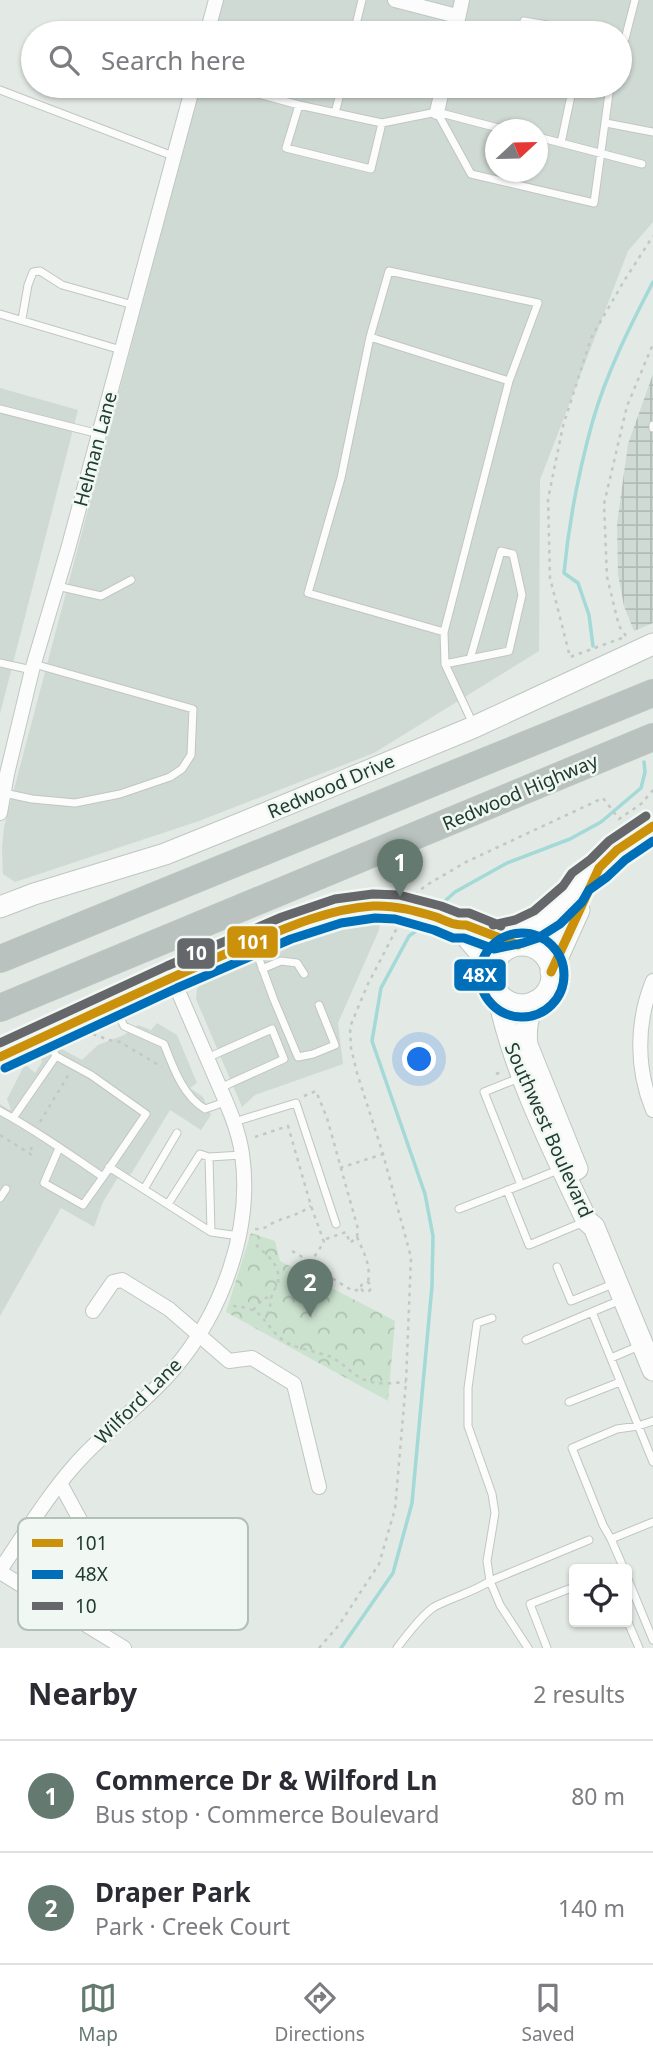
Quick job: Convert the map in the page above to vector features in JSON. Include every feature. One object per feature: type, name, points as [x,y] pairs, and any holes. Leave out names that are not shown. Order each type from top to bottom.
[{"type":"highway","points":[[0,960],[653,693]]},
{"type":"highway","name":"Redwood Highway","points":[[0,1009],[653,737]]},
{"type":"highway","points":[[0,946],[134,904]]},
{"type":"highway","points":[[0,1022],[139,951]]},
{"type":"street","points":[[210,21],[216,0]]},
{"type":"street","points":[[395,0],[457,16]]},
{"type":"street","points":[[456,21],[462,0]]},
{"type":"street","name":"Helman Lane","points":[[0,813],[4,773],[190,98]]},
{"type":"street","points":[[437,112],[440,98]]},
{"type":"street","name":"Redwood Drive","points":[[0,907],[165,854],[474,727],[653,644]]},
{"type":"street","points":[[494,981],[495,959],[500,953],[524,946],[556,927],[580,882],[617,850],[653,826]]},
{"type":"street","points":[[551,972],[599,867]]},
{"type":"street","points":[[496,937],[532,927],[552,914],[573,894]]},
{"type":"street","points":[[0,1057],[172,977],[287,928],[355,908],[397,907],[433,913],[541,951],[551,972],[546,992],[536,1001],[520,1005],[512,1004],[501,997],[476,946],[433,913]]},
{"type":"street","name":"Wilford Lane","points":[[36,1518],[60,1483],[97,1441],[172,1371],[199,1337],[233,1262],[244,1204],[242,1154],[234,1122],[172,977]]},
{"type":"street","name":"Southwest Boulevard","points":[[494,981],[503,1024],[523,1077],[649,1356]]},
{"type":"street","points":[[653,981],[642,1022],[640,1055],[648,1098],[653,1110]]},
{"type":"street","name":"Southwest Boulevard","points":[[536,1001],[527,1020],[527,1045],[595,1218],[590,1224]]},
{"type":"street","points":[[93,1311],[113,1282],[122,1280],[169,1309],[229,1361],[252,1358],[294,1384],[318,1487]]},
{"type":"street","points":[[60,1483],[79,1518]]},
{"type":"street","name":"Wilford Lane","points":[[0,1571],[18,1545]]},
{"type":"street","points":[[0,1571],[18,1582]]},
{"type":"street","points":[[95,1630],[124,1648]]},
{"type":"lane","points":[[357,21],[362,0]]},
{"type":"lane","points":[[630,21],[635,0]]},
{"type":"lane","points":[[0,90],[174,157]]},
{"type":"lane","points":[[273,98],[383,123],[437,112],[485,125]]},
{"type":"lane","points":[[335,113],[339,98]]},
{"type":"lane","points":[[561,143],[570,98]]},
{"type":"lane","points":[[437,112],[471,174],[594,203],[609,98]]},
{"type":"lane","points":[[299,105],[286,148],[371,169],[383,123]]},
{"type":"lane","points":[[606,123],[653,132]]},
{"type":"lane","points":[[548,140],[642,164]]},
{"type":"lane","points":[[22,319],[33,272],[40,271],[62,285],[134,305]]},
{"type":"lane","points":[[444,632],[309,593],[341,478],[370,337],[389,271],[538,303],[509,382],[444,632],[445,664],[474,727]]},
{"type":"lane","points":[[0,314],[122,350]]},
{"type":"lane","points":[[370,337],[509,382]]},
{"type":"lane","points":[[0,409],[99,435]]},
{"type":"lane","points":[[445,664],[470,659],[509,651],[522,595],[513,554],[501,551],[470,659]]},
{"type":"lane","points":[[57,586],[101,596],[131,580]]},
{"type":"lane","points":[[0,663],[33,667],[193,709],[191,755],[182,769],[170,777],[75,803],[4,793]]},
{"type":"lane","points":[[253,943],[298,1057],[335,1045],[319,1005]]},
{"type":"lane","points":[[262,969],[281,961],[297,963],[304,974]]},
{"type":"lane","points":[[114,1004],[124,1026],[164,1044],[176,1074],[195,1103],[205,1109],[225,1102]]},
{"type":"lane","points":[[207,1058],[272,1029],[284,1059],[220,1088]]},
{"type":"lane","points":[[46,1036],[56,1056],[146,1114],[83,1205],[44,1183],[59,1147]]},
{"type":"lane","points":[[13,1118],[56,1056]]},
{"type":"lane","points":[[521,1185],[484,1092],[523,1077]]},
{"type":"lane","points":[[234,1122],[296,1103],[336,1224]]},
{"type":"lane","points":[[0,1111],[103,1177]]},
{"type":"lane","points":[[144,1189],[177,1133]]},
{"type":"lane","points":[[167,1204],[200,1154],[209,1157],[242,1154]]},
{"type":"lane","points":[[209,1157],[212,1232]]},
{"type":"lane","points":[[109,1167],[212,1232],[239,1236]]},
{"type":"lane","points":[[459,1209],[562,1168]]},
{"type":"lane","points":[[0,1198],[6,1189]]},
{"type":"lane","points":[[507,1190],[529,1245],[590,1224]]},
{"type":"lane","points":[[557,1267],[571,1301],[621,1290]]},
{"type":"lane","points":[[526,1339],[592,1312],[621,1290]]},
{"type":"lane","points":[[592,1312],[653,1462]]},
{"type":"lane","points":[[492,1318],[477,1323],[468,1388],[468,1426],[492,1494],[495,1513],[487,1561],[490,1581],[500,1605],[528,1648]]},
{"type":"lane","points":[[611,1358],[649,1356]]},
{"type":"lane","points":[[569,1402],[620,1382]]},
{"type":"lane","points":[[622,1564],[572,1448],[617,1429],[653,1421]]},
{"type":"lane","points":[[611,1539],[653,1522]]},
{"type":"lane","points":[[397,1648],[432,1608],[589,1539]]},
{"type":"lane","points":[[547,1648],[530,1604],[569,1589]]},
{"type":"lane","points":[[632,1589],[653,1640]]},
{"type":"lane","points":[[630,1627],[639,1648]]},
{"type":"path","points":[[653,236],[591,338],[563,426],[548,499],[550,578],[570,657],[624,637],[607,577],[604,504],[627,406],[653,344]]},
{"type":"path","points":[[618,818],[641,804],[653,790]]},
{"type":"path","points":[[433,913],[417,892],[425,886],[466,862],[603,799],[624,826]]},
{"type":"path","points":[[319,1648],[339,1625],[379,1564],[395,1509],[406,1382],[411,1257],[383,1154],[357,1073],[351,1048],[350,1027],[367,986],[402,918]]},
{"type":"path","points":[[90,1032],[120,1042],[176,1074]]},
{"type":"path","points":[[38,1125],[68,1075],[79,1069]]},
{"type":"path","points":[[292,1251],[330,1273],[330,1276],[353,1291],[369,1291],[371,1286],[368,1282],[368,1261],[357,1237],[358,1229],[327,1118],[316,1091],[296,1103]]},
{"type":"path","points":[[255,1137],[288,1126],[324,1242],[310,1262]]},
{"type":"path","points":[[0,1135],[32,1155],[31,1145]]},
{"type":"path","points":[[340,1168],[383,1154]]},
{"type":"path","points":[[256,1229],[266,1228],[311,1206]]},
{"type":"path","points":[[323,1240],[346,1232],[350,1243],[357,1237]]},
{"type":"path","points":[[256,1245],[274,1261],[278,1273],[278,1282],[271,1297],[271,1310],[265,1319]]},
{"type":"path","points":[[361,1289],[363,1282],[368,1282]]},
{"type":"path","points":[[253,1310],[264,1298],[271,1297]]},
{"type":"path","points":[[233,1306],[253,1310],[265,1319],[285,1342],[334,1358],[365,1381],[379,1384],[406,1382]]},
{"type":"shaded area","points":[[222,0],[653,0],[653,222],[628,251],[540,480],[539,651],[374,753],[199,821],[15,882],[3,874],[4,827],[197,98],[632,98],[632,21],[216,21]]},
{"type":"shaded area","points":[[653,374],[653,623],[634,631],[624,606],[618,574],[617,524],[628,444]]},
{"type":"shaded area","points":[[0,388],[78,410],[0,714]]},
{"type":"shaded area","points":[[381,907],[379,930],[338,1023],[343,1064],[255,1095],[242,1107],[196,999],[202,979],[328,921]]},
{"type":"shaded area","points":[[157,1023],[177,1035],[197,1083],[190,1088],[203,1097],[211,1115],[201,1130],[170,1110],[131,1174],[117,1179],[103,1202],[94,1227],[61,1208],[0,1316],[0,1104],[11,1109],[7,1099],[25,1064],[35,1073],[42,1062],[40,1055],[60,1048],[82,1060],[98,1045],[124,1035],[138,1025],[151,1030]]},
{"type":"green space","points":[[251,1233],[275,1241],[280,1261],[395,1321],[388,1401],[226,1312]]},
{"type":"waterway","points":[[593,646],[589,615],[578,583],[564,573],[572,515],[583,458],[605,384],[653,282]]},
{"type":"waterway","points":[[445,901],[455,892],[507,863],[570,839],[601,822],[641,788],[645,772],[644,762]]},
{"type":"waterway","points":[[341,1648],[393,1573],[412,1503],[432,1286],[433,1236],[425,1194],[372,1041],[381,988],[409,936],[420,928]]},
{"type":"transit line","name":"10","points":[[493,925],[515,920],[534,911],[609,841],[646,816]]},
{"type":"transit line","name":"101","points":[[551,972],[599,868],[617,850],[653,826]]},
{"type":"transit line","name":"48X","points":[[5,1068],[177,988],[291,939],[341,923],[375,918],[395,919],[494,949],[538,938],[560,924],[582,902],[589,890],[653,841]]},
{"type":"transit line","name":"10","points":[[0,1043],[167,966],[282,917],[335,899],[373,894],[399,895],[459,913],[469,913],[501,926]]},
{"type":"transit line","name":"101","points":[[0,1057],[301,922],[355,908],[389,906],[405,909],[466,925],[518,945]]},
{"type":"transit line","name":"48X","points":[[522,933],[538,936],[552,945],[561,959],[564,975],[561,991],[552,1005],[538,1014],[522,1017],[506,1014],[492,1005],[483,991],[480,975],[483,959],[492,945],[506,936],[522,933]]},
{"type":"place","name":"Commerce Dr & Wilford Ln","points":[[400,897]]},
{"type":"place","name":"Draper Park","points":[[310,1317]]}]
